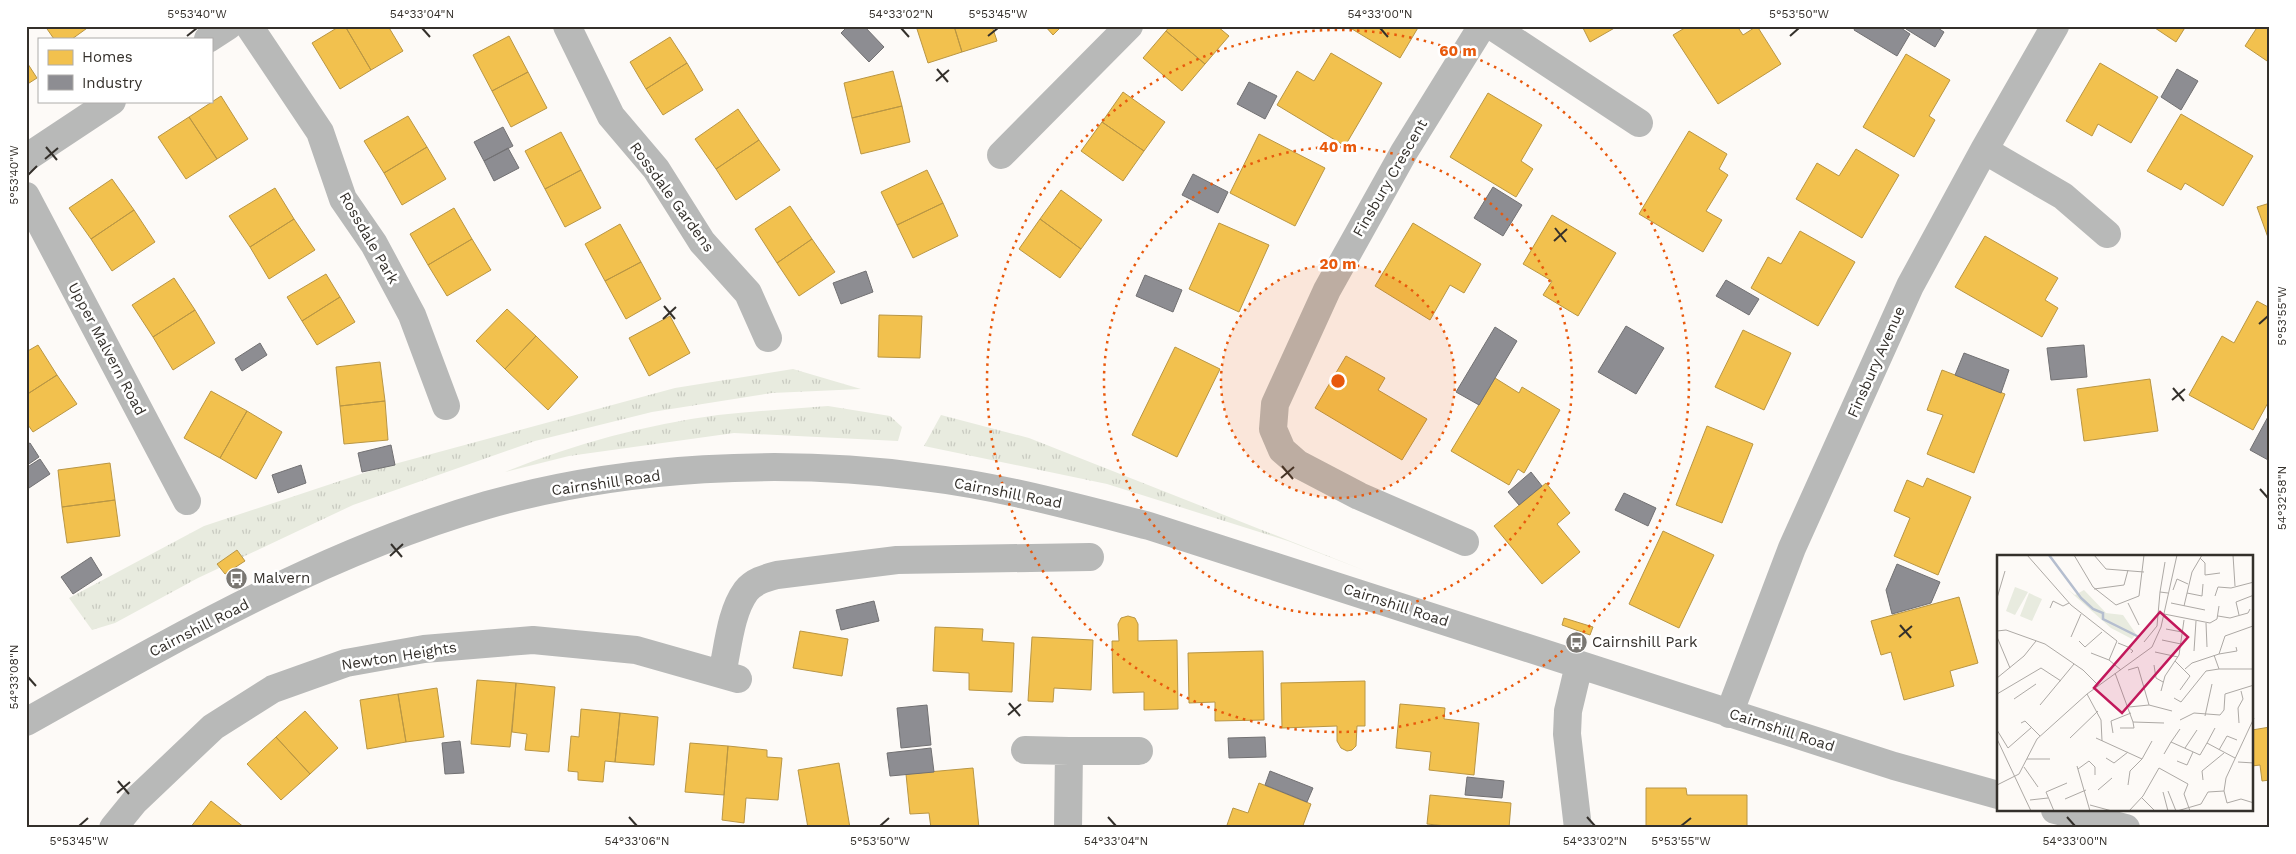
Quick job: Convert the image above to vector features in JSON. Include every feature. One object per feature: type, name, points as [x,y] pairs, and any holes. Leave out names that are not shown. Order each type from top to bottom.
[{"type":"street","points":[[210,38],[228,26]]},
{"type":"street","name":"Rossdale Park","points":[[249,26],[320,132],[343,198],[374,244],[412,315],[446,406]]},
{"type":"street","name":"Rossdale Gardens","points":[[567,26],[611,116],[656,169],[702,242],[748,293],[768,338]]},
{"type":"street","points":[[1002,155],[1129,26]]},
{"type":"street","name":"Finsbury Crescent","points":[[1465,542],[1359,496],[1298,464],[1282,450],[1274,429],[1275,404],[1326,290],[1404,152],[1482,26]]},
{"type":"street","points":[[1492,26],[1639,123]]},
{"type":"street","name":"Finsbury Avenue","points":[[1729,714],[1792,548],[1910,286],[1984,150],[2055,26]]},
{"type":"street","points":[[26,158],[110,102]]},
{"type":"street","points":[[1984,150],[2063,196],[2107,234]]},
{"type":"street","name":"Upper Malvern Road","points":[[26,196],[187,501]]},
{"type":"street","name":"Cairnshill Road","points":[[26,722],[235,608],[328,564],[401,534],[485,506],[528,494],[621,478],[716,469],[790,468],[859,470],[906,475],[988,488],[1076,507],[1216,546],[1729,714],[1894,766],[1997,795]]},
{"type":"street","name":"Newton Heights","points":[[113,828],[134,801],[213,727],[273,689],[346,663],[424,649],[533,640],[636,650],[730,676],[737,608],[747,589],[761,579],[777,575],[898,560],[1090,557]]},
{"type":"street","points":[[1578,828],[1567,734],[1568,711],[1579,665]]},
{"type":"street","points":[[1025,750],[1139,751]]},
{"type":"street","points":[[1068,828],[1069,751]]},
{"type":"street","points":[[2064,812],[2126,828]]},
{"type":"green space","points":[[793,369],[861,389],[772,393],[652,412],[535,441],[353,505],[198,578],[115,623],[92,630],[69,598],[204,526],[376,469],[675,388]]},
{"type":"green space","points":[[828,406],[890,416],[902,427],[898,441],[734,433],[569,456],[505,472],[583,444],[663,424],[718,415]]},
{"type":"green space","points":[[941,415],[1029,438],[1366,571],[1288,541],[1107,484],[924,446]]},
{"type":"building: Homes","points":[[45,26],[90,26],[73,38],[53,38]]},
{"type":"building: Homes","points":[[340,26],[345,26],[371,70],[340,89],[312,43]]},
{"type":"building: Homes","points":[[345,26],[388,26],[403,51],[371,70]]},
{"type":"building: Homes","points":[[916,26],[954,26],[962,52],[928,63]]},
{"type":"building: Homes","points":[[954,26],[992,26],[997,41],[962,52]]},
{"type":"building: Homes","points":[[1045,26],[1062,26],[1053,35]]},
{"type":"building: Homes","points":[[1170,26],[1217,26],[1229,36],[1205,64],[1166,31]]},
{"type":"building: Homes","points":[[1347,26],[1419,26],[1400,58]]},
{"type":"building: Homes","points":[[1582,26],[1618,26],[1590,42]]},
{"type":"building: Homes","points":[[1688,26],[1737,26],[1743,35],[1757,26],[1781,64],[1718,104],[1673,35]]},
{"type":"building: Homes","points":[[2152,26],[2186,26],[2176,42]]},
{"type":"building: Homes","points":[[2258,26],[2270,26],[2270,63],[2245,46]]},
{"type":"building: Homes","points":[[1166,31],[1205,64],[1182,91],[1143,58]]},
{"type":"building: Homes","points":[[509,36],[528,72],[492,91],[473,55]]},
{"type":"building: Homes","points":[[670,37],[687,63],[646,89],[630,62]]},
{"type":"building: Homes","points":[[1331,53],[1382,83],[1345,146],[1277,105],[1297,71],[1314,81]]},
{"type":"building: Homes","points":[[1906,54],[1950,80],[1929,116],[1935,120],[1914,157],[1863,127]]},
{"type":"building: Homes","points":[[26,61],[37,78],[26,85]]},
{"type":"building: Homes","points":[[687,63],[703,90],[663,115],[646,89]]},
{"type":"building: Homes","points":[[2100,63],[2158,97],[2131,143],[2098,124],[2092,136],[2066,121]]},
{"type":"building: Homes","points":[[893,71],[902,106],[852,118],[844,83]]},
{"type":"building: Homes","points":[[528,72],[547,108],[511,127],[492,91]]},
{"type":"building: Homes","points":[[1123,92],[1165,122],[1144,151],[1102,122]]},
{"type":"building: Homes","points":[[1488,93],[1542,125],[1521,161],[1533,169],[1516,197],[1450,157]]},
{"type":"building: Homes","points":[[221,96],[248,139],[217,159],[189,117]]},
{"type":"building: Homes","points":[[902,106],[910,142],[861,154],[852,118]]},
{"type":"building: Homes","points":[[738,109],[759,140],[716,169],[695,139]]},
{"type":"building: Homes","points":[[2181,114],[2253,156],[2223,206],[2185,183],[2181,190],[2147,171]]},
{"type":"building: Homes","points":[[408,116],[427,147],[384,173],[364,141]]},
{"type":"building: Homes","points":[[189,117],[217,159],[186,179],[158,137]]},
{"type":"building: Homes","points":[[1102,122],[1144,151],[1123,181],[1081,151]]},
{"type":"building: Homes","points":[[1689,131],[1727,154],[1719,169],[1728,175],[1706,211],[1722,220],[1703,252],[1639,214]]},
{"type":"building: Homes","points":[[561,132],[581,170],[545,189],[525,151]]},
{"type":"building: Homes","points":[[1259,134],[1325,168],[1295,226],[1230,193]]},
{"type":"building: Homes","points":[[759,140],[780,170],[736,200],[716,169]]},
{"type":"building: Homes","points":[[427,147],[446,179],[402,205],[384,173]]},
{"type":"building: Homes","points":[[1856,149],[1899,175],[1862,238],[1796,199],[1817,163],[1839,176]]},
{"type":"building: Homes","points":[[581,170],[601,208],[565,227],[545,189]]},
{"type":"building: Homes","points":[[927,170],[943,203],[897,225],[881,192]]},
{"type":"building: Homes","points":[[112,179],[134,210],[91,239],[69,208]]},
{"type":"building: Homes","points":[[275,188],[294,219],[250,247],[229,216]]},
{"type":"building: Homes","points":[[1061,190],[1102,220],[1081,249],[1040,219]]},
{"type":"building: Homes","points":[[943,203],[958,236],[913,258],[897,225]]},
{"type":"building: Homes","points":[[2270,203],[2270,243],[2257,207]]},
{"type":"building: Homes","points":[[790,206],[812,239],[777,263],[755,229]]},
{"type":"building: Homes","points":[[454,208],[472,239],[428,265],[410,234]]},
{"type":"building: Homes","points":[[134,210],[155,242],[112,271],[91,239]]},
{"type":"building: Homes","points":[[1552,215],[1616,253],[1578,316],[1543,295],[1552,281],[1523,264]]},
{"type":"building: Homes","points":[[294,219],[315,250],[269,279],[250,247]]},
{"type":"building: Homes","points":[[1040,219],[1081,249],[1060,278],[1019,249]]},
{"type":"building: Homes","points":[[1219,223],[1269,245],[1239,312],[1189,289]]},
{"type":"building: Homes","points":[[1413,223],[1481,264],[1464,293],[1450,285],[1430,320],[1375,286]]},
{"type":"building: Homes","points":[[620,224],[641,262],[605,281],[585,244]]},
{"type":"building: Homes","points":[[1800,231],[1855,262],[1818,326],[1751,288],[1768,257],[1781,264]]},
{"type":"building: Homes","points":[[1985,236],[2058,278],[2045,300],[2058,308],[2042,337],[1955,287]]},
{"type":"building: Homes","points":[[472,239],[491,270],[447,296],[428,265]]},
{"type":"building: Homes","points":[[812,239],[835,272],[799,296],[777,263]]},
{"type":"building: Homes","points":[[641,262],[661,299],[626,319],[605,281]]},
{"type":"building: Homes","points":[[326,274],[340,297],[302,321],[287,297]]},
{"type":"building: Homes","points":[[174,278],[195,310],[153,337],[132,305]]},
{"type":"building: Homes","points":[[340,297],[355,322],[317,345],[302,321]]},
{"type":"building: Homes","points":[[2257,301],[2270,308],[2270,399],[2253,430],[2189,395],[2222,336],[2234,343]]},
{"type":"building: Homes","points":[[507,309],[536,336],[505,369],[476,341]]},
{"type":"building: Homes","points":[[195,310],[215,343],[173,370],[153,337]]},
{"type":"building: Homes","points":[[879,315],[922,316],[920,358],[878,357]]},
{"type":"building: Homes","points":[[670,316],[690,353],[649,376],[629,338]]},
{"type":"building: Homes","points":[[1743,330],[1791,353],[1764,410],[1715,387]]},
{"type":"building: Homes","points":[[536,336],[578,377],[548,410],[505,369]]},
{"type":"building: Homes","points":[[38,345],[57,375],[26,395],[26,352]]},
{"type":"building: Homes","points":[[1175,347],[1220,369],[1177,457],[1132,435]]},
{"type":"building: Homes","points":[[1346,356],[1385,378],[1378,390],[1427,419],[1402,460],[1315,408]]},
{"type":"building: Homes","points":[[380,362],[385,401],[340,406],[336,367]]},
{"type":"building: Homes","points":[[1942,370],[2005,394],[1974,473],[1927,454],[1943,415],[1927,410]]},
{"type":"building: Homes","points":[[57,375],[77,404],[33,432],[26,422],[26,395]]},
{"type":"building: Homes","points":[[1495,378],[1519,393],[1522,387],[1560,410],[1524,473],[1518,469],[1509,485],[1451,451]]},
{"type":"building: Homes","points":[[2150,379],[2158,431],[2084,441],[2077,389]]},
{"type":"building: Homes","points":[[211,391],[247,411],[220,458],[184,438]]},
{"type":"building: Homes","points":[[385,401],[388,440],[344,444],[340,406]]},
{"type":"building: Homes","points":[[247,411],[282,432],[256,479],[220,458]]},
{"type":"building: Homes","points":[[1707,426],[1753,444],[1722,523],[1676,505]]},
{"type":"building: Homes","points":[[110,463],[115,500],[62,507],[58,470]]},
{"type":"building: Homes","points":[[1927,478],[1971,497],[1938,575],[1894,556],[1910,518],[1894,511],[1907,480],[1923,487]]},
{"type":"building: Homes","points":[[1546,483],[1570,513],[1557,524],[1580,552],[1542,584],[1494,526]]},
{"type":"building: Homes","points":[[115,500],[120,536],[67,543],[62,507]]},
{"type":"building: Homes","points":[[1663,531],[1714,555],[1679,628],[1629,604]]},
{"type":"building: Homes","points":[[237,550],[245,561],[225,574],[217,564]]},
{"type":"building: Homes","points":[[1959,597],[1978,663],[1950,671],[1954,686],[1904,700],[1891,652],[1881,655],[1871,621]]},
{"type":"building: Homes","points":[[1128,616],[1135,618],[1138,624],[1138,641],[1177,640],[1178,709],[1144,710],[1144,692],[1113,693],[1112,641],[1119,641],[1118,624],[1121,618]]},
{"type":"building: Homes","points":[[1564,618],[1593,627],[1590,635],[1562,625]]},
{"type":"building: Homes","points":[[935,627],[983,629],[982,641],[1014,643],[1012,692],[969,690],[969,673],[933,671]]},
{"type":"building: Homes","points":[[800,631],[848,639],[842,676],[793,668]]},
{"type":"building: Homes","points":[[1032,637],[1093,640],[1091,690],[1054,688],[1053,702],[1028,701]]},
{"type":"building: Homes","points":[[1263,651],[1264,720],[1215,721],[1215,702],[1189,703],[1188,653]]},
{"type":"building: Homes","points":[[477,680],[516,683],[510,747],[471,744]]},
{"type":"building: Homes","points":[[1365,681],[1365,726],[1357,726],[1356,746],[1352,750],[1347,751],[1341,748],[1337,741],[1337,726],[1282,728],[1281,683]]},
{"type":"building: Homes","points":[[516,683],[555,687],[549,752],[525,750],[527,734],[512,732]]},
{"type":"building: Homes","points":[[437,688],[444,737],[406,742],[398,694]]},
{"type":"building: Homes","points":[[398,694],[406,742],[367,749],[360,700]]},
{"type":"building: Homes","points":[[1400,704],[1445,708],[1444,719],[1479,723],[1474,775],[1429,770],[1431,752],[1396,748]]},
{"type":"building: Homes","points":[[581,709],[620,713],[615,762],[605,761],[603,782],[578,780],[578,772],[568,771],[571,736],[579,737]]},
{"type":"building: Homes","points":[[305,711],[338,748],[310,774],[276,737]]},
{"type":"building: Homes","points":[[620,713],[658,717],[654,765],[615,762]]},
{"type":"building: Homes","points":[[2270,727],[2270,780],[2262,781],[2260,765],[2254,766],[2254,730]]},
{"type":"building: Homes","points":[[276,737],[310,774],[281,800],[247,764]]},
{"type":"building: Homes","points":[[690,743],[728,746],[724,795],[685,792]]},
{"type":"building: Homes","points":[[728,746],[767,750],[767,757],[782,758],[778,800],[746,798],[744,823],[722,820]]},
{"type":"building: Homes","points":[[839,763],[850,828],[808,828],[798,770]]},
{"type":"building: Homes","points":[[973,768],[979,828],[931,828],[929,813],[910,814],[906,774]]},
{"type":"building: Homes","points":[[1259,783],[1311,804],[1302,828],[1226,828],[1233,808],[1248,813]]},
{"type":"building: Homes","points":[[1646,788],[1686,788],[1687,795],[1747,795],[1747,828],[1646,828]]},
{"type":"building: Homes","points":[[1430,795],[1511,803],[1509,828],[1465,828],[1427,824]]},
{"type":"building: Homes","points":[[211,801],[245,828],[190,828]]},
{"type":"building: Industry","points":[[848,26],[864,26],[884,47],[869,62],[841,33]]},
{"type":"building: Industry","points":[[1856,26],[1898,26],[1910,34],[1897,56],[1854,30]]},
{"type":"building: Industry","points":[[1908,26],[1935,26],[1944,32],[1935,47],[1906,29]]},
{"type":"building: Industry","points":[[2177,69],[2198,81],[2181,110],[2161,97]]},
{"type":"building: Industry","points":[[1249,82],[1277,96],[1265,119],[1237,104]]},
{"type":"building: Industry","points":[[503,127],[513,146],[484,161],[474,142]]},
{"type":"building: Industry","points":[[508,148],[519,168],[494,181],[484,161]]},
{"type":"building: Industry","points":[[1193,174],[1228,192],[1218,213],[1182,195]]},
{"type":"building: Industry","points":[[1493,187],[1522,205],[1503,236],[1474,218]]},
{"type":"building: Industry","points":[[866,271],[873,292],[841,304],[833,283]]},
{"type":"building: Industry","points":[[1145,275],[1182,290],[1173,312],[1136,296]]},
{"type":"building: Industry","points":[[1726,280],[1759,299],[1749,315],[1716,296]]},
{"type":"building: Industry","points":[[1626,326],[1664,348],[1636,394],[1598,372]]},
{"type":"building: Industry","points":[[1495,327],[1517,341],[1479,405],[1456,392]]},
{"type":"building: Industry","points":[[260,343],[267,355],[242,371],[235,359]]},
{"type":"building: Industry","points":[[2084,345],[2087,377],[2051,380],[2047,348]]},
{"type":"building: Industry","points":[[1964,353],[2009,370],[2001,393],[1955,375]]},
{"type":"building: Industry","points":[[2270,413],[2270,461],[2250,450]]},
{"type":"building: Industry","points":[[30,443],[39,457],[26,466],[26,445]]},
{"type":"building: Industry","points":[[391,445],[395,465],[362,472],[358,453]]},
{"type":"building: Industry","points":[[40,459],[50,474],[26,490],[26,468]]},
{"type":"building: Industry","points":[[301,465],[306,483],[278,493],[272,475]]},
{"type":"building: Industry","points":[[1531,472],[1542,486],[1519,505],[1508,492]]},
{"type":"building: Industry","points":[[1624,493],[1656,508],[1648,526],[1615,510]]},
{"type":"building: Industry","points":[[91,557],[102,575],[73,594],[61,577]]},
{"type":"building: Industry","points":[[1897,564],[1940,582],[1931,603],[1892,614],[1886,590]]},
{"type":"building: Industry","points":[[874,601],[879,621],[841,630],[836,610]]},
{"type":"building: Industry","points":[[927,705],[931,745],[901,748],[897,708]]},
{"type":"building: Industry","points":[[1265,737],[1266,757],[1229,758],[1228,738]]},
{"type":"building: Industry","points":[[460,741],[464,773],[445,774],[442,743]]},
{"type":"building: Industry","points":[[931,748],[934,772],[890,776],[887,753]]},
{"type":"building: Industry","points":[[1270,771],[1313,788],[1307,802],[1265,785]]},
{"type":"building: Industry","points":[[1467,777],[1504,781],[1502,798],[1465,795]]},
{"type":"place","name":"Malvern","points":[[237,578]]},
{"type":"place","name":"Cairnshill Park","points":[[1576,642]]}]
